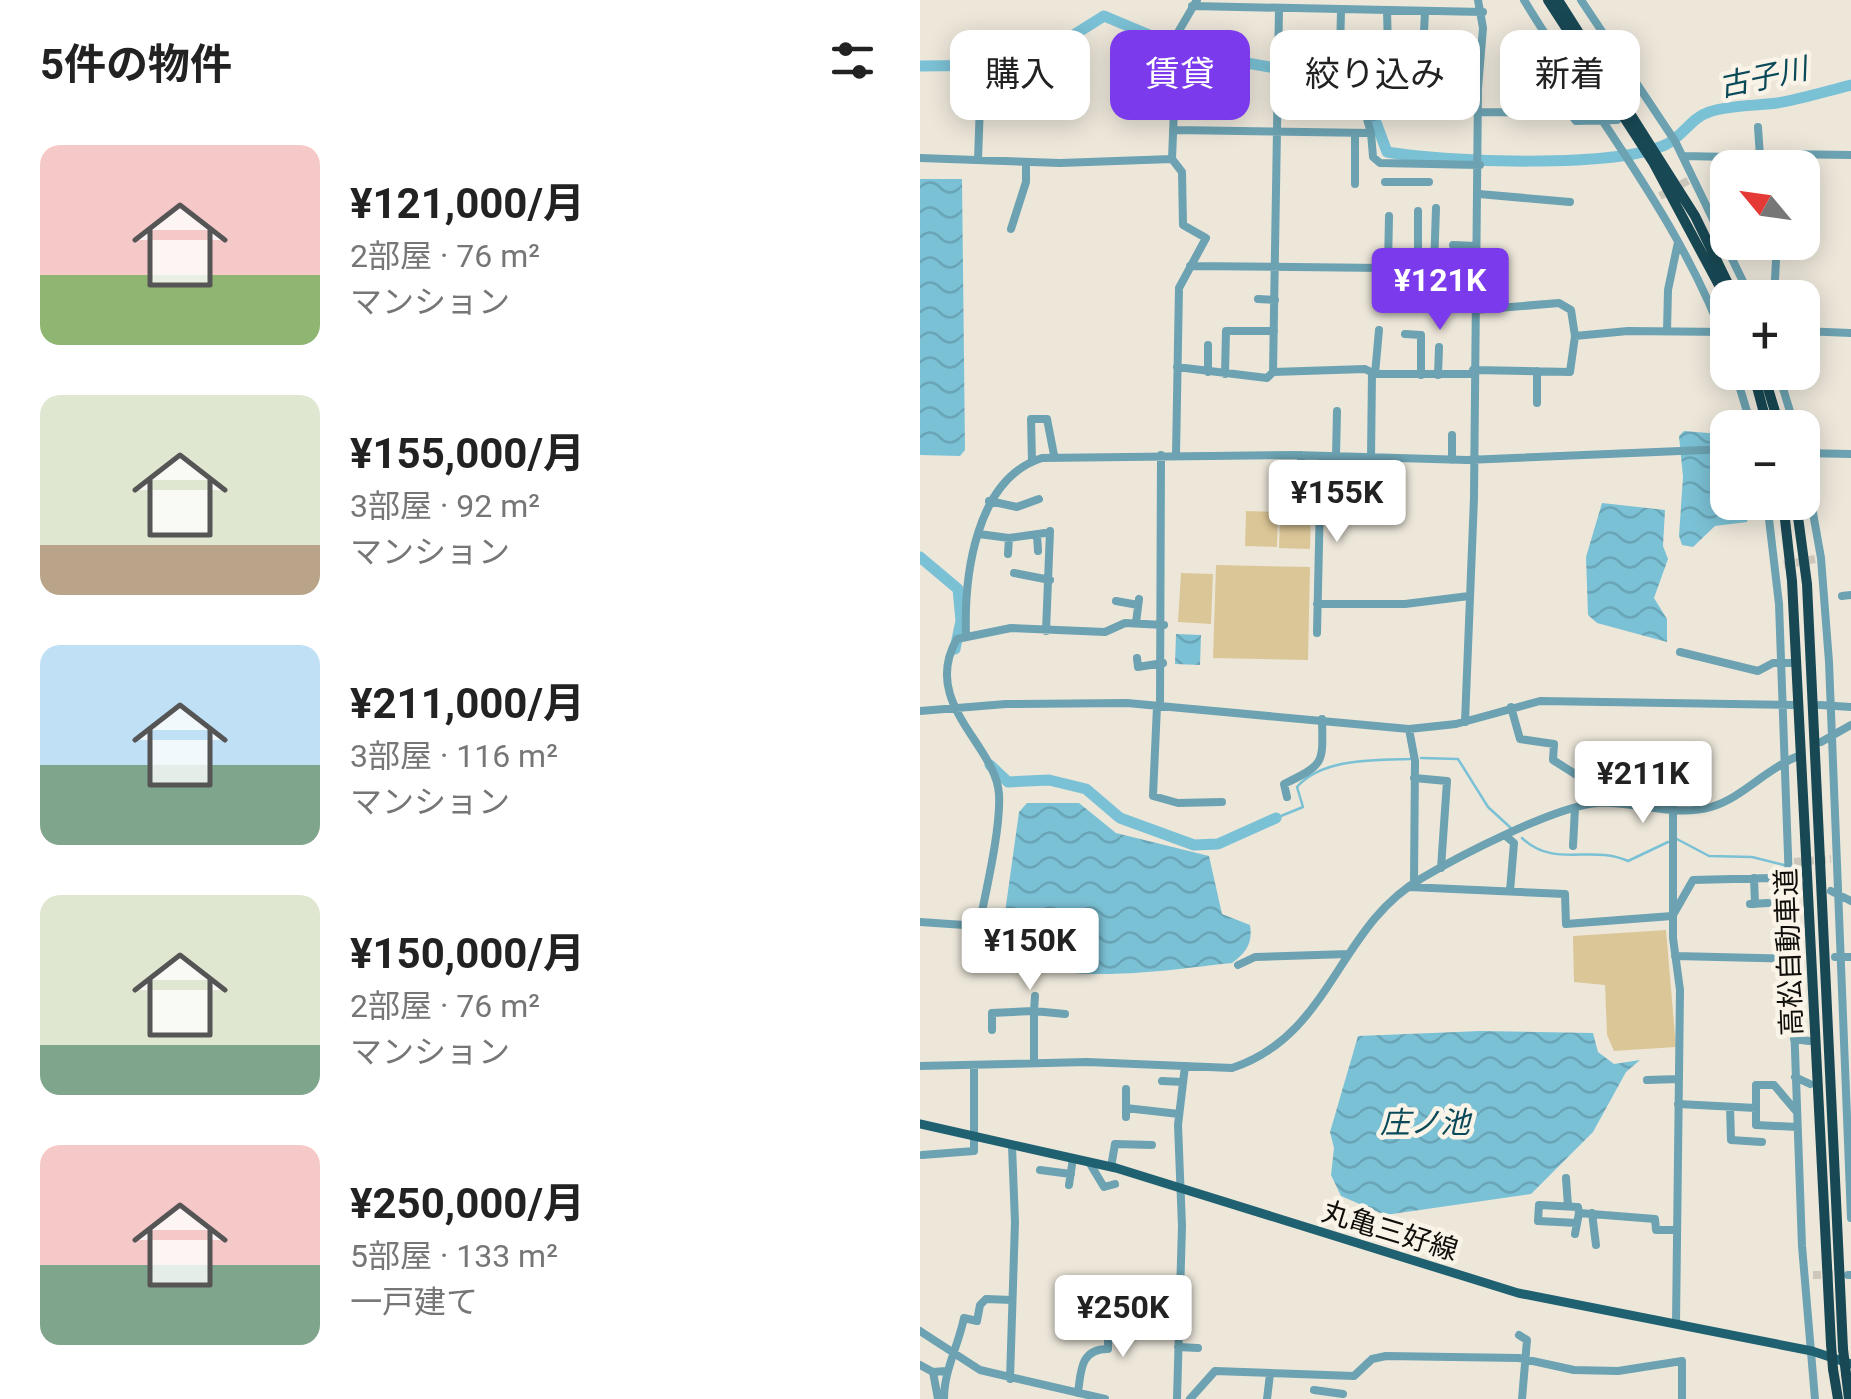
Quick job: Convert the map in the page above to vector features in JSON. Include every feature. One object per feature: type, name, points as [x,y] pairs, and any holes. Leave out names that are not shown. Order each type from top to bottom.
[{"type":"highway","points":[[1548,0],[1643,138]]},
{"type":"highway","points":[[1558,0],[1725,280]]},
{"type":"highway","points":[[1656,160],[1717,280]]},
{"type":"highway","name":"高松自動車道","points":[[1784,520],[1792,580],[1831,1344],[1838,1399]]},
{"type":"highway","name":"高松自動車道","points":[[1798,520],[1807,584],[1843,1349],[1849,1399]]},
{"type":"main road","name":"丸亀三好線","points":[[920,1124],[1112,1167],[1484,1284],[1812,1351],[1848,1369]]},
{"type":"street","points":[[1478,0],[1482,12],[1480,60]]},
{"type":"street","points":[[1524,0],[1543,30]]},
{"type":"street","points":[[1581,0],[1601,30]]},
{"type":"street","points":[[1176,454],[1179,288],[1206,238],[1183,225],[1182,172],[1172,159],[1177,34],[1195,3],[1482,12]]},
{"type":"street","points":[[1273,372],[1279,8]]},
{"type":"street","points":[[1340,30],[1341,10]]},
{"type":"street","points":[[1388,10],[1388,46],[1424,48],[1425,11]]},
{"type":"street","points":[[1640,89],[1683,156],[1742,280]]},
{"type":"street","points":[[1640,105],[1647,100]]},
{"type":"street","points":[[1480,108],[1570,113],[1576,121],[1617,120]]},
{"type":"street","points":[[978,160],[980,120]]},
{"type":"street","points":[[1367,120],[1375,160],[1480,165]]},
{"type":"street","points":[[1466,722],[1479,120]]},
{"type":"street","points":[[1604,121],[1657,198],[1710,305]]},
{"type":"street","points":[[1758,126],[1760,150]]},
{"type":"street","points":[[1175,130],[1371,134]]},
{"type":"street","points":[[1355,133],[1355,184]]},
{"type":"street","points":[[1820,155],[1851,155]]},
{"type":"street","points":[[1683,156],[1710,156]]},
{"type":"street","points":[[920,158],[1026,163],[1172,159]]},
{"type":"street","points":[[1011,228],[1026,182],[1026,163]]},
{"type":"street","points":[[1417,182],[1418,165]]},
{"type":"street","points":[[1385,182],[1429,182]]},
{"type":"street","points":[[1478,194],[1570,202]]},
{"type":"street","points":[[1434,268],[1436,208]]},
{"type":"street","points":[[1418,211],[1418,268]]},
{"type":"street","points":[[1388,216],[1388,268]]},
{"type":"street","points":[[1667,331],[1668,290],[1678,242]]},
{"type":"street","points":[[1452,246],[1476,246]]},
{"type":"street","points":[[1190,266],[1476,269]]},
{"type":"street","points":[[1258,299],[1275,300]]},
{"type":"street","points":[[1177,367],[1267,378],[1273,372],[1365,368],[1374,373],[1408,375],[1570,372],[1575,336],[1571,310],[1559,303],[1474,310]]},
{"type":"street","points":[[1379,330],[1369,459],[1370,514],[1387,511]]},
{"type":"street","points":[[1225,374],[1226,331],[1274,331]]},
{"type":"street","points":[[1820,331],[1851,332]]},
{"type":"street","points":[[1575,336],[1710,333]]},
{"type":"street","points":[[1405,334],[1421,335],[1421,375]]},
{"type":"street","points":[[1208,345],[1208,372]]},
{"type":"street","points":[[1438,375],[1439,347]]},
{"type":"street","points":[[1408,364],[1408,375]]},
{"type":"street","points":[[1536,371],[1537,403]]},
{"type":"street","points":[[1336,456],[1337,411]]},
{"type":"street","points":[[1032,461],[1031,419],[1046,419],[1054,455]]},
{"type":"street","points":[[1452,435],[1452,460]]},
{"type":"street","points":[[920,922],[979,926],[999,792],[954,708],[943,668],[961,637],[965,584],[989,502],[1032,461],[1054,455],[1176,454],[1452,460],[1473,456],[1710,449]]},
{"type":"street","points":[[1820,453],[1851,454]]},
{"type":"street","points":[[1161,455],[1164,625],[1153,796],[1178,803],[1222,802]]},
{"type":"street","points":[[1301,455],[1301,483]]},
{"type":"street","points":[[1316,633],[1321,456]]},
{"type":"street","points":[[989,502],[1017,507],[1039,499]]},
{"type":"street","points":[[1771,520],[1780,566],[1782,663],[1789,705],[1785,762],[1795,960],[1796,1111],[1816,1399]]},
{"type":"street","points":[[1812,520],[1828,662],[1825,705],[1831,736],[1834,892],[1842,957],[1851,1218]]},
{"type":"street","points":[[1038,523],[1050,580],[1046,631]]},
{"type":"street","points":[[979,534],[1009,538],[1043,533]]},
{"type":"street","points":[[1038,552],[1043,533]]},
{"type":"street","points":[[1008,554],[1009,538]]},
{"type":"street","points":[[1014,574],[1050,580]]},
{"type":"street","points":[[1317,604],[1406,604],[1469,596]]},
{"type":"street","points":[[1116,601],[1139,602],[1136,623]]},
{"type":"street","points":[[961,637],[1011,628],[1105,632],[1136,623],[1164,625]]},
{"type":"street","points":[[1680,652],[1758,671],[1794,663]]},
{"type":"street","points":[[1137,658],[1138,667],[1162,664]]},
{"type":"street","points":[[1816,662],[1828,662]]},
{"type":"street","points":[[920,712],[954,708],[1159,706],[1408,729],[1466,722],[1511,707],[1574,700],[1789,705]]},
{"type":"street","points":[[1825,705],[1851,707]]},
{"type":"street","points":[[1511,707],[1520,740],[1554,744],[1554,760],[1621,804]]},
{"type":"street","points":[[1287,796],[1284,784],[1318,768],[1324,759],[1322,719]]},
{"type":"street","points":[[1821,742],[1851,725]]},
{"type":"street","points":[[1408,729],[1414,778],[1412,885]]},
{"type":"street","points":[[920,1066],[1034,1063],[1232,1068],[1274,1049],[1307,1018],[1382,910],[1441,868],[1575,808],[1621,804],[1672,810],[1717,805],[1796,758]]},
{"type":"street","points":[[1673,776],[1672,916],[1680,990],[1676,1324]]},
{"type":"street","points":[[1414,778],[1447,781],[1441,868]]},
{"type":"street","points":[[1573,846],[1575,808]]},
{"type":"street","points":[[1430,827],[1444,829]]},
{"type":"street","points":[[1507,837],[1514,843],[1510,890]]},
{"type":"street","points":[[1512,870],[1525,872]]},
{"type":"street","points":[[1672,916],[1693,880],[1754,878],[1790,882]]},
{"type":"street","points":[[1754,878],[1752,904],[1768,904]]},
{"type":"street","points":[[1412,885],[1566,894],[1566,924],[1672,916]]},
{"type":"street","points":[[1834,892],[1851,901]]},
{"type":"street","points":[[1238,964],[1256,957],[1348,954]]},
{"type":"street","points":[[1676,956],[1795,960]]},
{"type":"street","points":[[1034,1063],[1035,996]]},
{"type":"street","points":[[992,1030],[992,1013],[1065,1014]]},
{"type":"street","points":[[1794,1039],[1809,1041]]},
{"type":"street","points":[[1832,1044],[1845,1046]]},
{"type":"street","points":[[922,1156],[974,1151],[974,1066]]},
{"type":"street","points":[[1185,1066],[1178,1114],[1178,1399],[1192,1397],[1215,1372],[1354,1376],[1372,1358],[1386,1356],[1523,1359],[1574,1370],[1618,1372],[1682,1362],[1682,1399]]},
{"type":"street","points":[[1795,1077],[1810,1084]]},
{"type":"street","points":[[1647,1080],[1679,1078]]},
{"type":"street","points":[[1162,1081],[1183,1082]]},
{"type":"street","points":[[1796,1111],[1774,1085],[1756,1085],[1756,1125],[1797,1126]]},
{"type":"street","points":[[1126,1089],[1126,1113],[1178,1114]]},
{"type":"street","points":[[1834,1095],[1848,1102]]},
{"type":"street","points":[[1678,1104],[1756,1108]]},
{"type":"street","points":[[1730,1106],[1731,1140],[1762,1142]]},
{"type":"street","points":[[1112,1167],[1115,1144],[1126,1141],[1152,1145]]},
{"type":"street","points":[[1010,1379],[1012,1146]]},
{"type":"street","points":[[1069,1184],[1073,1158]]},
{"type":"street","points":[[1798,1160],[1813,1161]]},
{"type":"street","points":[[1837,1160],[1851,1160]]},
{"type":"street","points":[[1089,1162],[1104,1188],[1115,1184]]},
{"type":"street","points":[[1040,1170],[1071,1174]]},
{"type":"street","points":[[1566,1178],[1568,1206]]},
{"type":"street","points":[[1575,1234],[1578,1218],[1578,1206],[1540,1205],[1538,1221],[1578,1218],[1592,1213],[1616,1219],[1655,1220],[1656,1230],[1676,1230]]},
{"type":"street","points":[[1592,1213],[1596,1246]]},
{"type":"street","points":[[941,1399],[964,1318],[978,1320],[980,1305],[986,1300],[1012,1300]]},
{"type":"street","points":[[1078,1393],[1084,1358],[1093,1350],[1108,1349],[1108,1307]]},
{"type":"street","points":[[920,1331],[954,1356],[1010,1379],[1105,1399]]},
{"type":"street","points":[[1519,1334],[1527,1340],[1522,1399]]},
{"type":"street","points":[[1178,1347],[1198,1348]]},
{"type":"street","points":[[920,1364],[932,1372],[946,1372]]},
{"type":"street","points":[[932,1372],[941,1399]]},
{"type":"street","points":[[1270,1374],[1270,1399]]},
{"type":"street","points":[[1316,1375],[1313,1395],[1343,1394]]},
{"type":"shaded area","points":[[1246,511],[1278,512],[1277,547],[1245,546]]},
{"type":"shaded area","points":[[1280,512],[1311,513],[1310,549],[1279,548]]},
{"type":"shaded area","points":[[1216,565],[1310,567],[1308,660],[1213,658]]},
{"type":"shaded area","points":[[1181,573],[1213,574],[1211,624],[1178,622]]},
{"type":"shaded area","points":[[1666,930],[1676,1047],[1614,1051],[1607,1035],[1605,985],[1574,982],[1573,936]]},
{"type":"water","points":[[920,179],[962,179],[965,450],[960,456],[920,455]]},
{"type":"water","points":[[1684,431],[1710,433],[1710,520],[1748,520],[1715,526],[1693,547],[1682,545],[1679,536],[1683,477],[1679,436]]},
{"type":"water","points":[[1602,503],[1665,510],[1663,546],[1668,559],[1654,598],[1667,619],[1667,642],[1597,623],[1588,615],[1586,557]]},
{"type":"water","points":[[1176,634],[1201,635],[1200,665],[1175,664]]},
{"type":"water","points":[[1027,803],[1079,803],[1116,833],[1209,856],[1222,914],[1250,925],[1245,951],[1232,963],[1104,974],[1037,966],[1013,954],[1002,934],[1019,812]]},
{"type":"water","name":"庄ノ池","points":[[1481,1031],[1593,1033],[1598,1052],[1614,1064],[1640,1060],[1626,1072],[1593,1132],[1531,1194],[1385,1215],[1341,1196],[1331,1175],[1334,1148],[1330,1132],[1358,1036]]},
{"type":"waterway","name":"古子川","points":[[920,66],[1008,65],[1048,51],[1104,16],[1195,54],[1339,79],[1371,109],[1387,152],[1530,161],[1643,152],[1667,144],[1709,112],[1786,101],[1851,85]]},
{"type":"waterway","points":[[920,557],[958,589],[961,621],[955,649]]},
{"type":"waterway","points":[[1421,758],[1458,759],[1488,807],[1512,829]]},
{"type":"waterway","points":[[1276,818],[1303,807],[1297,787],[1320,771],[1350,762],[1410,759]]},
{"type":"waterway","points":[[990,765],[1008,782],[1049,780],[1086,789],[1120,818],[1194,845],[1218,844],[1276,818]]},
{"type":"waterway","points":[[1522,838],[1547,852],[1614,856],[1628,861],[1668,842]]},
{"type":"waterway","points":[[1675,838],[1709,856],[1752,857],[1784,865]]},
{"type":"tunnel","points":[[1660,196],[1691,179]]},
{"type":"tunnel","points":[[1784,565],[1815,559]]},
{"type":"tunnel","points":[[1794,862],[1831,859]]},
{"type":"tunnel","points":[[1813,1275],[1843,1275]]}]
